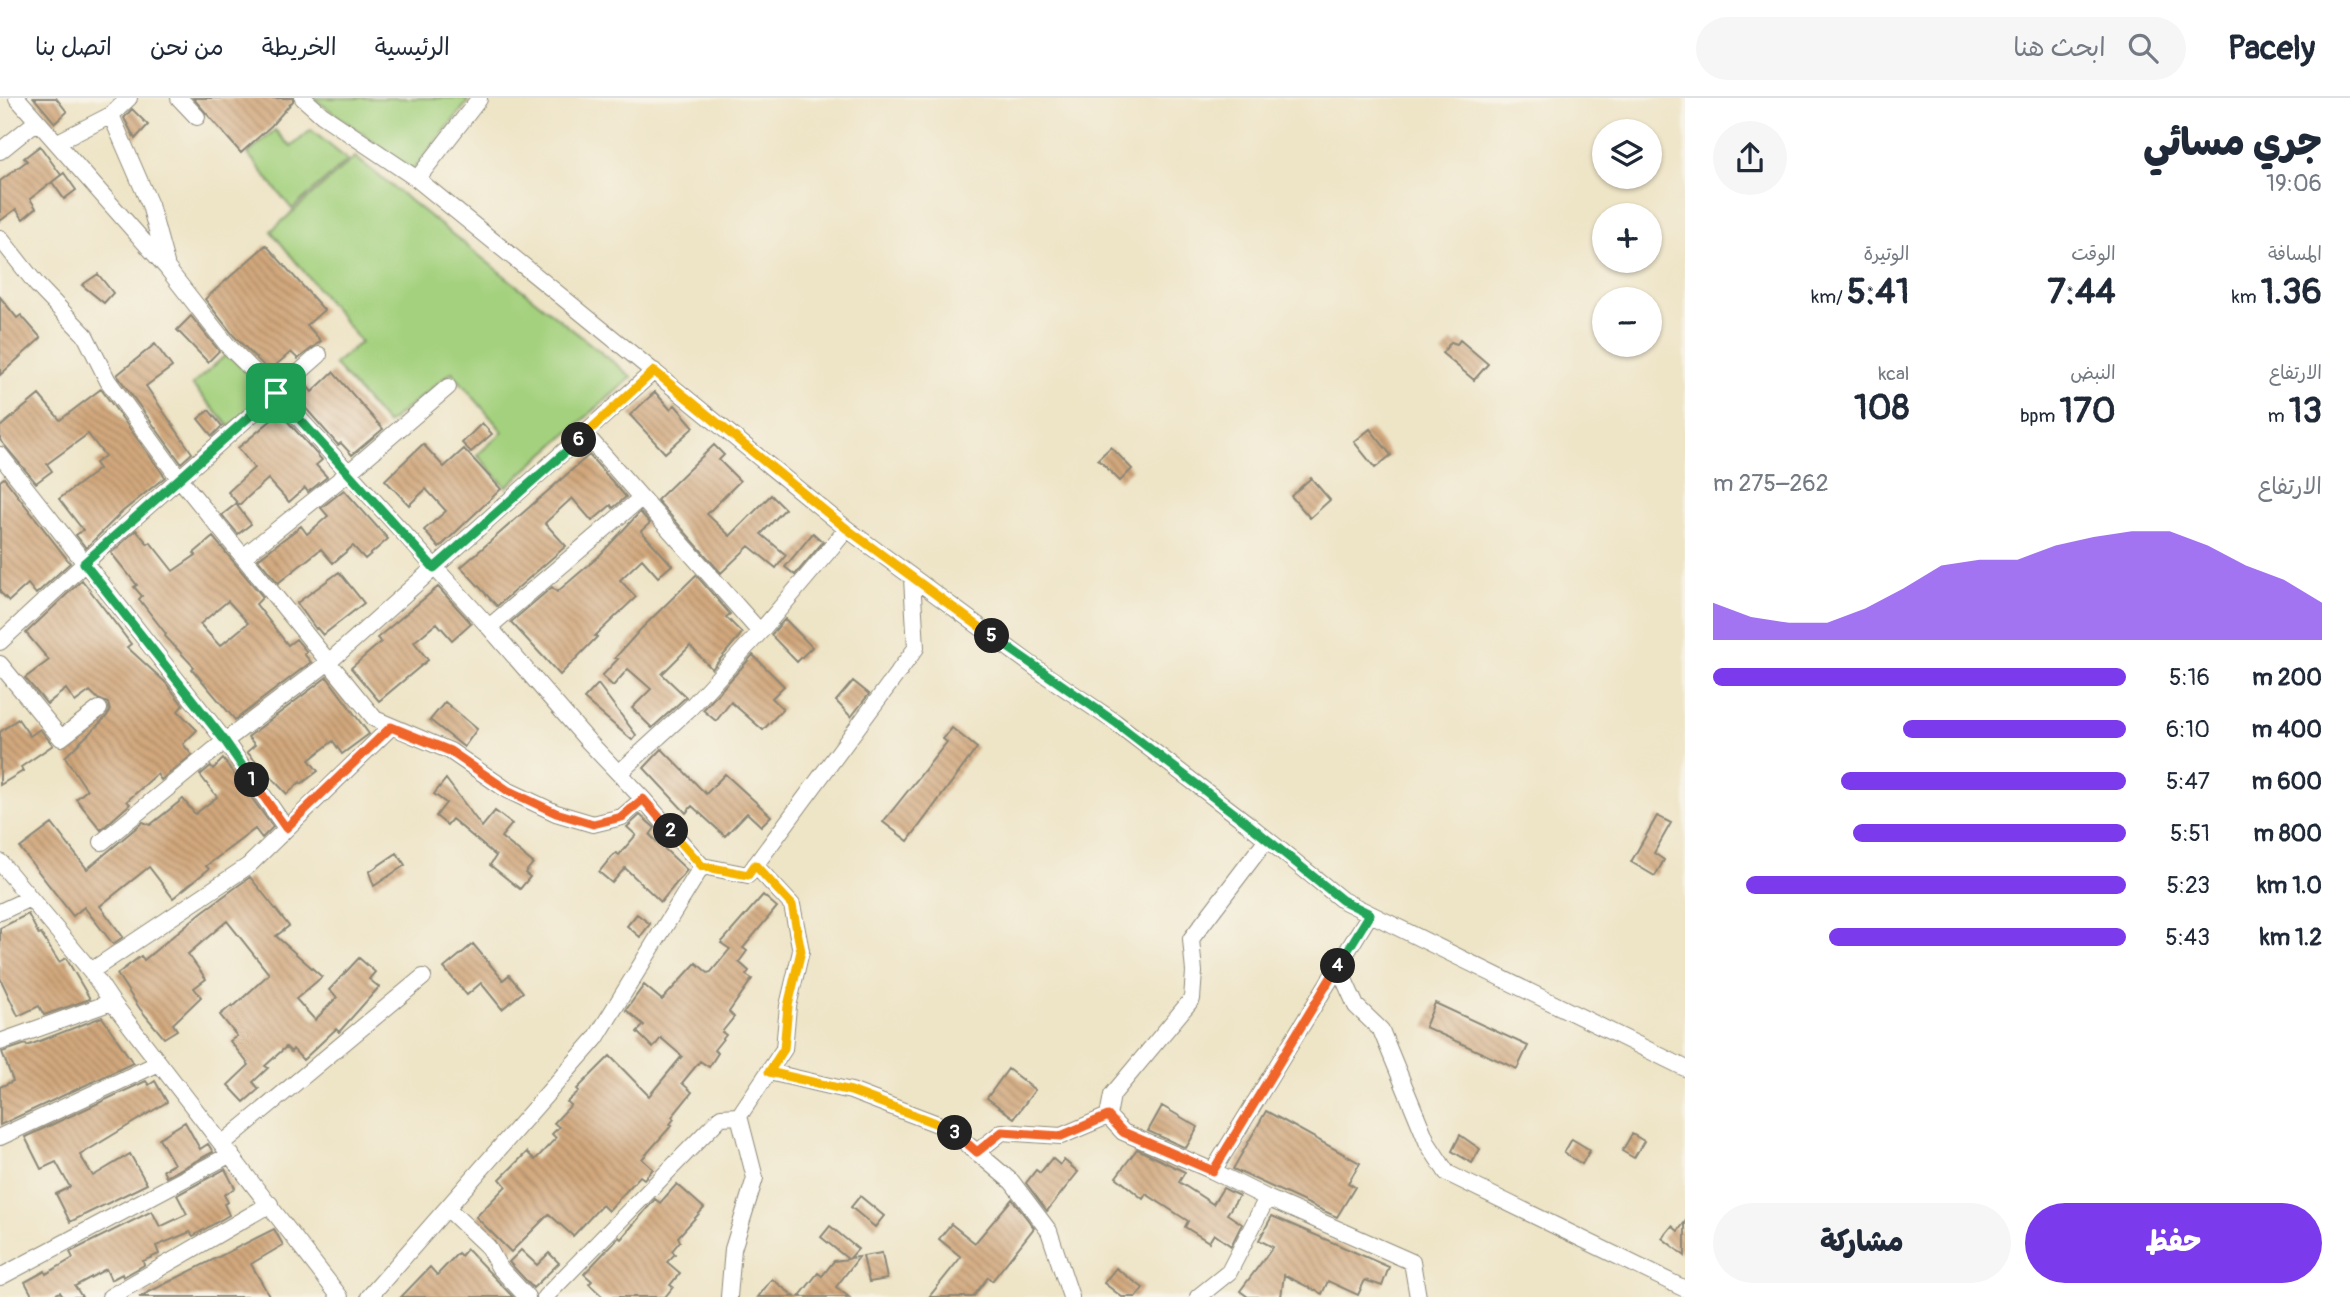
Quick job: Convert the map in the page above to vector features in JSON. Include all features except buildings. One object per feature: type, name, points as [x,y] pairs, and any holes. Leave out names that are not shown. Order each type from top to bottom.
[{"type":"street","points":[[17,98],[167,268],[228,346],[276,393],[702,866],[748,875],[916,648],[912,578]]},
{"type":"street","points":[[58,142],[111,115],[129,98]]},
{"type":"street","points":[[179,98],[197,117]]},
{"type":"street","points":[[303,98],[322,115],[417,179],[847,529],[1115,722],[1342,900],[1685,1068]]},
{"type":"street","points":[[417,179],[479,99]]},
{"type":"street","points":[[111,115],[150,205],[167,268]]},
{"type":"street","points":[[0,151],[36,122]]},
{"type":"street","points":[[0,238],[37,285],[85,335],[108,382],[179,478],[375,719],[450,751],[507,790],[556,813],[593,824],[622,817],[643,799]]},
{"type":"street","points":[[0,642],[84,563],[319,355]]},
{"type":"street","points":[[102,842],[225,741],[330,662],[654,371]]},
{"type":"street","points":[[243,557],[348,473],[448,387]]},
{"type":"street","points":[[585,434],[760,632]]},
{"type":"street","points":[[0,457],[225,741],[286,828]]},
{"type":"street","points":[[489,627],[641,498]]},
{"type":"street","points":[[619,773],[691,707],[760,632],[847,529]]},
{"type":"street","points":[[0,664],[61,738],[99,709]]},
{"type":"street","points":[[91,971],[248,866],[391,727]]},
{"type":"street","points":[[1108,1116],[1112,1095],[1192,999],[1194,972],[1191,939],[1267,839]]},
{"type":"street","points":[[0,862],[91,971],[112,1002],[340,1297]]},
{"type":"street","points":[[729,1297],[733,1249],[755,1178],[739,1116],[784,1049],[788,1006],[801,951],[792,905],[755,865]]},
{"type":"street","points":[[369,1297],[596,1038],[702,866]]},
{"type":"street","points":[[0,912],[30,898]]},
{"type":"street","points":[[1213,1171],[1370,914]]},
{"type":"street","points":[[1338,966],[1356,1006],[1381,1030],[1428,1144],[1447,1173],[1685,1289]]},
{"type":"street","points":[[0,1277],[226,1149],[423,977]]},
{"type":"street","points":[[0,1042],[112,1002]]},
{"type":"street","points":[[0,1137],[159,1063]]},
{"type":"street","points":[[769,1072],[851,1091],[948,1128],[1012,1182],[1049,1231],[1071,1297]]},
{"type":"street","points":[[545,1297],[721,1118],[739,1116]]},
{"type":"street","points":[[977,1152],[1002,1132],[1061,1136],[1108,1116]]},
{"type":"street","points":[[1108,1116],[1123,1132],[1412,1262],[1418,1297]]},
{"type":"street","points":[[1198,1297],[1228,1272],[1267,1198]]},
{"type":"street","points":[[110,1297],[270,1204]]},
{"type":"street","points":[[447,1208],[488,1247],[499,1267],[527,1297]]},
{"type":"green space","points":[[313,98],[465,98],[468,102],[413,170]]},
{"type":"green space","points":[[275,130],[291,147],[311,130],[348,160],[292,209],[248,154]]},
{"type":"green space","points":[[355,157],[632,377],[506,487],[477,455],[503,432],[452,372],[387,424],[334,364],[361,342],[271,231]]},
{"type":"green space","points":[[228,353],[266,395],[230,427],[192,385]]},
{"type":"route","points":[[654,371],[847,529],[1044,674],[1115,722],[1342,900],[1370,914],[1213,1171],[1123,1132],[1108,1116],[1061,1136],[1002,1132],[977,1152],[948,1128],[851,1091],[769,1072],[784,1049],[788,1006],[801,951],[792,905],[755,865],[748,875],[702,866],[643,799],[622,817],[593,824],[556,813],[507,790],[450,751],[391,727],[286,828],[225,741],[84,563],[276,393],[434,568],[654,371]]}]
